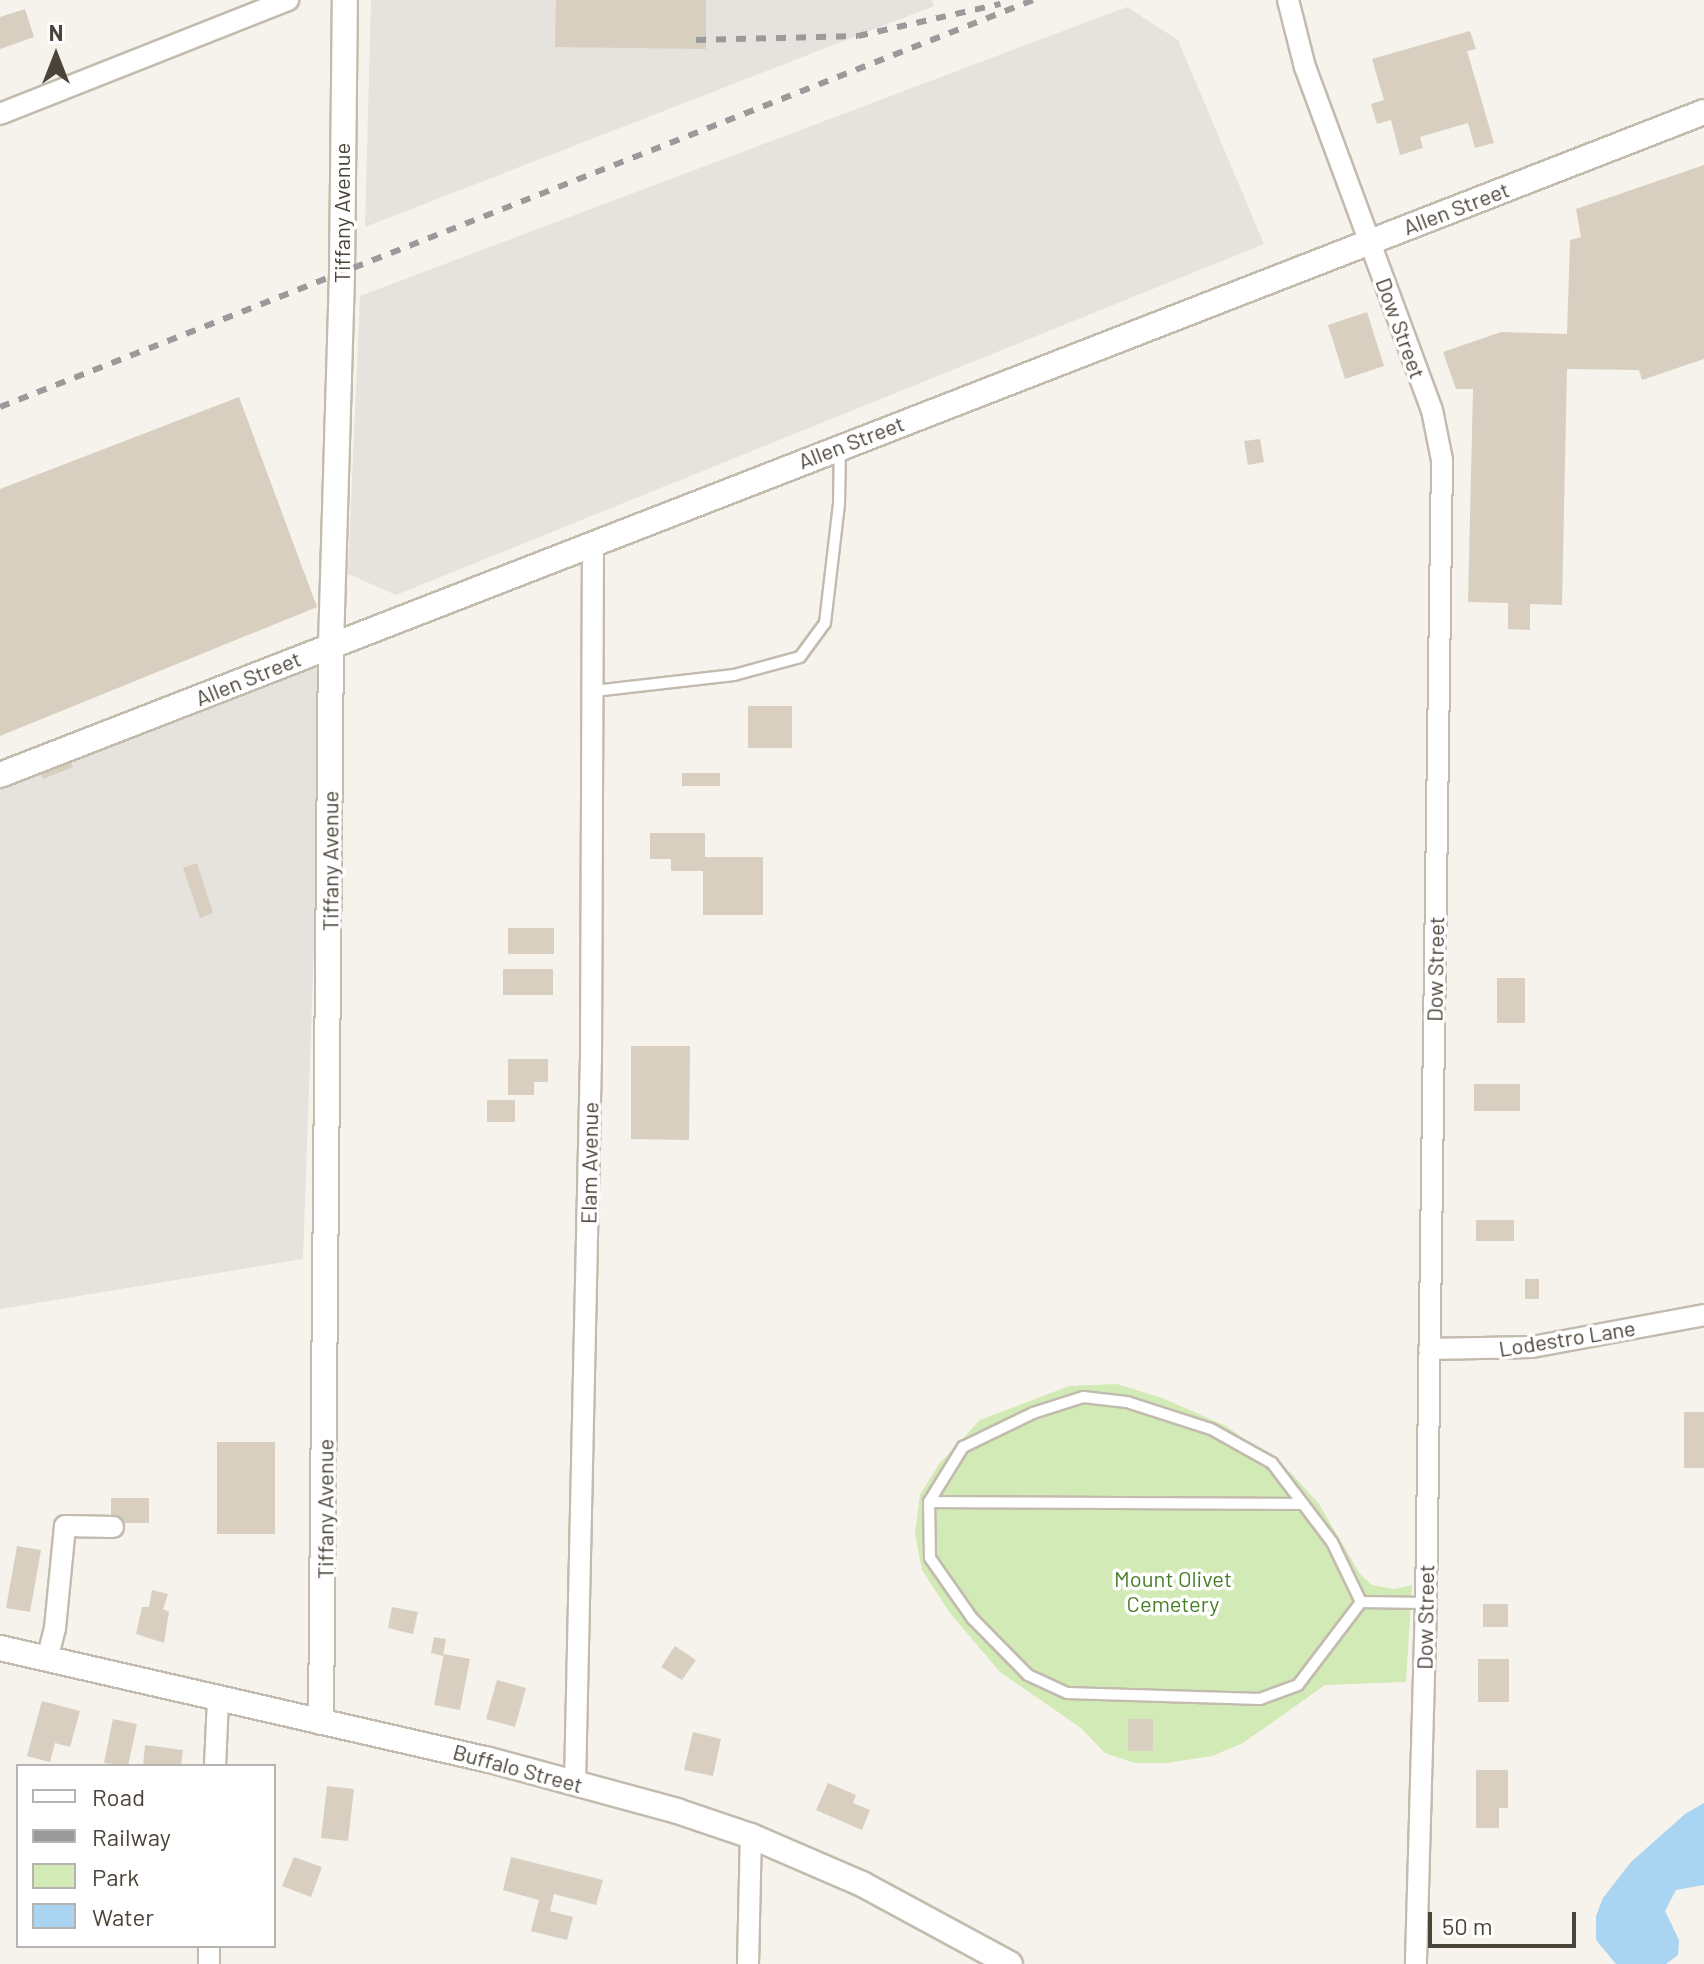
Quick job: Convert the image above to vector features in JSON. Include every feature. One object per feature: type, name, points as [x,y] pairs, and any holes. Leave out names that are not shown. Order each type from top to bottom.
[{"type":"street","points":[[0,114],[288,0]]},
{"type":"street","name":"Tiffany Avenue","points":[[321,1722],[331,645],[342,274],[345,0]]},
{"type":"street","name":"Dow Street","points":[[1288,0],[1305,67],[1432,410],[1442,460],[1426,1603],[1416,1964]]},
{"type":"street","name":"Allen Street","points":[[0,775],[1704,112]]},
{"type":"street","name":"Elam Avenue","points":[[575,1783],[591,1058],[593,543]]},
{"type":"street","name":"Lodestro Lane","points":[[1429,1349],[1532,1347],[1704,1315]]},
{"type":"street","points":[[47,1660],[55,1628],[65,1526],[113,1527]]},
{"type":"street","name":"Buffalo Street","points":[[0,1648],[486,1759],[751,1836],[862,1884],[1010,1964]]},
{"type":"street","points":[[215,1764],[218,1700]]},
{"type":"street","points":[[748,1964],[751,1836]]},
{"type":"lane","points":[[594,691],[734,675],[800,657],[825,623],[839,504],[840,446]]},
{"type":"lane","points":[[1083,1397],[1127,1402],[1211,1429],[1272,1463],[1332,1542],[1361,1602],[1298,1685],[1260,1699],[1067,1693],[1028,1675],[972,1618],[930,1558],[929,1502],[963,1447],[1033,1413],[1083,1397]]},
{"type":"lane","points":[[929,1502],[1303,1504]]},
{"type":"lane","points":[[1361,1602],[1426,1603]]},
{"type":"shaded area","points":[[371,0],[932,0],[934,6],[365,227]]},
{"type":"shaded area","points":[[1127,7],[1178,40],[1264,244],[396,595],[348,574],[360,296]]},
{"type":"shaded area","points":[[324,660],[303,1259],[0,1309],[0,784]]},
{"type":"green space","name":"Mount Olivet Cemetery","points":[[1117,1384],[1162,1398],[1226,1426],[1291,1473],[1319,1504],[1360,1574],[1372,1585],[1394,1589],[1412,1585],[1406,1682],[1325,1685],[1243,1743],[1212,1756],[1167,1763],[1135,1763],[1105,1753],[1081,1728],[1000,1672],[950,1613],[922,1570],[915,1534],[920,1495],[939,1464],[980,1420],[1069,1386]]},
{"type":"water","points":[[1704,1803],[1704,1885],[1676,1890],[1665,1911],[1679,1940],[1678,1955],[1666,1964],[1616,1964],[1596,1940],[1596,1916],[1603,1898],[1631,1862],[1685,1814]]},
{"type":"building","points":[[556,0],[706,0],[706,49],[555,47]]},
{"type":"building","points":[[25,9],[34,37],[0,49],[0,17]]},
{"type":"building","points":[[1470,31],[1476,49],[1467,51],[1494,143],[1475,148],[1468,123],[1420,137],[1423,148],[1400,155],[1391,120],[1377,124],[1371,104],[1384,100],[1372,59]]},
{"type":"building","points":[[1704,165],[1704,359],[1642,380],[1639,370],[1567,369],[1562,605],[1530,604],[1530,630],[1508,629],[1508,603],[1468,602],[1473,389],[1456,389],[1443,352],[1501,332],[1567,334],[1570,240],[1581,237],[1576,209]]},
{"type":"building","points":[[1367,312],[1384,366],[1345,379],[1328,325]]},
{"type":"building","points":[[239,397],[317,607],[0,736],[0,489]]},
{"type":"building","points":[[1260,439],[1264,462],[1248,465],[1244,441]]},
{"type":"building","points":[[748,706],[792,706],[792,748],[748,748]]},
{"type":"building","points":[[69,756],[73,767],[43,779],[38,768]]},
{"type":"building","points":[[682,773],[720,773],[720,786],[682,786]]},
{"type":"building","points":[[650,833],[705,833],[705,857],[763,857],[763,915],[703,915],[703,871],[671,871],[671,859],[650,859]]},
{"type":"building","points":[[197,863],[213,913],[200,918],[183,868]]},
{"type":"building","points":[[508,928],[554,928],[554,954],[508,954]]},
{"type":"building","points":[[503,969],[553,969],[553,995],[503,995]]},
{"type":"building","points":[[1497,978],[1525,978],[1525,1023],[1497,1023]]},
{"type":"building","points":[[631,1046],[690,1046],[689,1140],[631,1139]]},
{"type":"building","points":[[508,1059],[548,1059],[548,1082],[534,1082],[534,1095],[508,1095]]},
{"type":"building","points":[[1474,1084],[1520,1084],[1520,1111],[1474,1111]]},
{"type":"building","points":[[487,1100],[515,1100],[515,1122],[487,1122]]},
{"type":"building","points":[[1476,1220],[1514,1220],[1514,1241],[1476,1241]]},
{"type":"building","points":[[1525,1279],[1539,1279],[1539,1299],[1525,1299]]},
{"type":"building","points":[[1684,1412],[1704,1412],[1704,1468],[1684,1468]]},
{"type":"building","points":[[217,1442],[275,1442],[275,1534],[217,1534]]},
{"type":"building","points":[[111,1498],[149,1498],[149,1523],[111,1523]]},
{"type":"building","points":[[17,1546],[41,1550],[30,1612],[6,1608]]},
{"type":"building","points":[[152,1590],[168,1594],[163,1609],[169,1612],[164,1643],[136,1634],[142,1607],[149,1607]]},
{"type":"building","points":[[1483,1604],[1508,1604],[1508,1627],[1483,1627]]},
{"type":"building","points":[[392,1607],[418,1612],[413,1634],[388,1628]]},
{"type":"building","points":[[434,1637],[446,1639],[443,1656],[431,1653]]},
{"type":"building","points":[[675,1646],[696,1660],[682,1680],[661,1667]]},
{"type":"building","points":[[444,1654],[470,1659],[460,1710],[434,1705]]},
{"type":"building","points":[[1478,1659],[1509,1659],[1509,1702],[1478,1702]]},
{"type":"building","points":[[497,1680],[526,1688],[515,1727],[486,1719]]},
{"type":"building","points":[[42,1701],[80,1711],[70,1747],[55,1743],[50,1762],[27,1756]]},
{"type":"building","points":[[113,1719],[137,1724],[128,1764],[104,1763]]},
{"type":"building","points":[[1128,1719],[1153,1719],[1153,1751],[1128,1751]]},
{"type":"building","points":[[693,1732],[721,1739],[713,1776],[684,1770]]},
{"type":"building","points":[[145,1745],[183,1750],[181,1764],[143,1764]]},
{"type":"building","points":[[1476,1770],[1508,1770],[1508,1808],[1499,1808],[1499,1828],[1476,1828]]},
{"type":"building","points":[[828,1783],[856,1795],[853,1803],[870,1810],[862,1830],[816,1810]]},
{"type":"building","points":[[327,1786],[354,1789],[348,1841],[321,1838]]},
{"type":"building","points":[[294,1857],[322,1867],[311,1897],[282,1886]]},
{"type":"building","points":[[511,1857],[603,1880],[596,1905],[554,1894],[550,1911],[573,1917],[567,1940],[531,1931],[539,1900],[503,1890]]},
{"type":"railway","points":[[0,407],[1033,0]]},
{"type":"railway","points":[[696,40],[858,36],[1000,4]]}]
